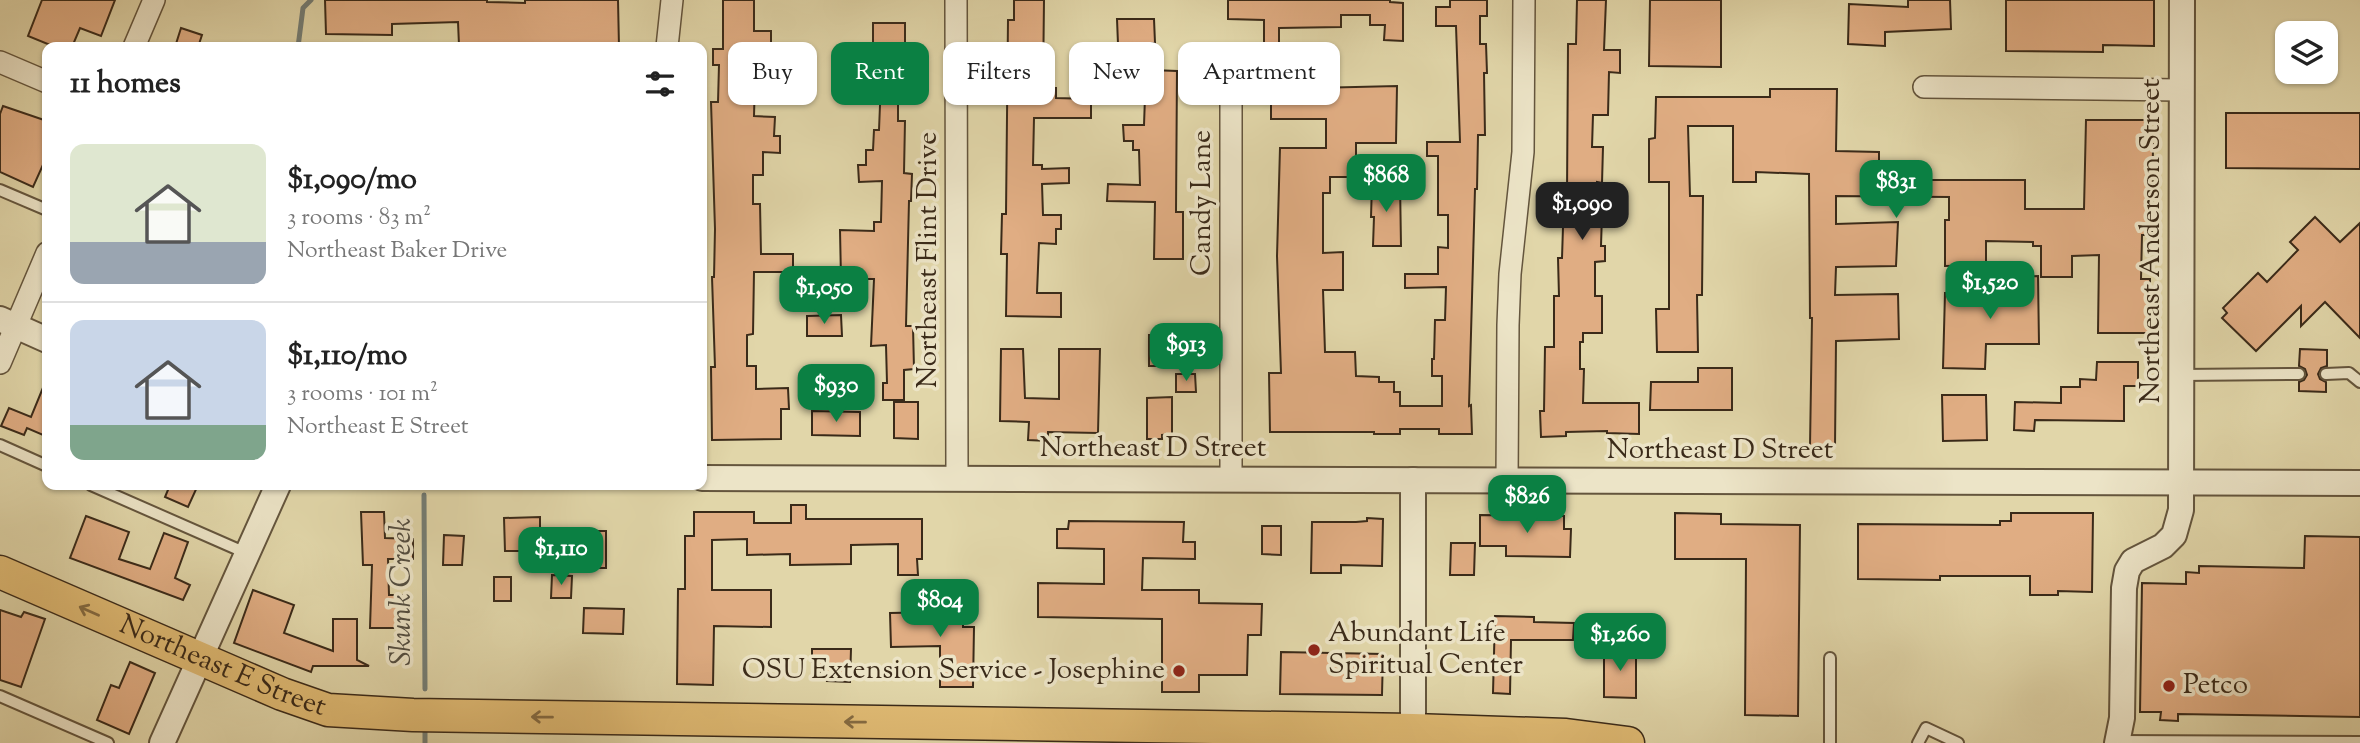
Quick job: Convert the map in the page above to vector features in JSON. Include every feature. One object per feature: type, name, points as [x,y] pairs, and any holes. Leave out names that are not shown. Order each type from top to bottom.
[{"type":"main road","name":"Northeast E Street","points":[[0,572],[282,694],[328,710],[363,714],[1413,736],[1566,735],[1629,743]]},
{"type":"street","points":[[668,42],[672,0]]},
{"type":"street","name":"Northeast Flint Drive","points":[[956,0],[957,478]]},
{"type":"street","points":[[1507,480],[1508,325],[1510,274],[1523,152],[1524,0]]},
{"type":"street","name":"Northeast Anderson Street","points":[[2117,742],[2122,719],[2124,588],[2127,571],[2133,561],[2163,546],[2174,536],[2181,510],[2182,0]]},
{"type":"street","points":[[136,42],[152,1]]},
{"type":"street","points":[[0,62],[42,80]]},
{"type":"street","points":[[1924,87],[2182,90]]},
{"type":"street","name":"Candy Lane","points":[[1231,105],[1231,478]]},
{"type":"street","points":[[0,363],[8,323],[42,262]]},
{"type":"street","points":[[8,323],[42,338]]},
{"type":"street","name":"Northeast D Street","points":[[707,478],[2181,481],[2360,484]]},
{"type":"street","points":[[1413,480],[1413,736]]},
{"type":"street","points":[[162,743],[276,490]]},
{"type":"lane","points":[[0,190],[42,208]]},
{"type":"lane","points":[[2326,374],[2349,373],[2360,382]]},
{"type":"lane","points":[[2181,375],[2299,374]]},
{"type":"lane","points":[[0,445],[42,464]]},
{"type":"lane","points":[[102,490],[246,553]]},
{"type":"lane","points":[[1830,659],[1830,743]]},
{"type":"lane","points":[[0,696],[108,743]]},
{"type":"lane","points":[[1918,743],[1926,728],[1958,743]]},
{"type":"lane","points":[[2117,742],[2360,742]]},
{"type":"building","points":[[42,0],[115,0],[101,36],[80,28],[74,42],[43,42],[28,36]]},
{"type":"building","points":[[325,0],[487,0],[525,3],[525,0],[618,0],[619,42],[459,42],[458,22],[392,24],[392,35],[326,34]]},
{"type":"building","points":[[723,0],[754,0],[754,31],[771,31],[771,42],[728,42],[728,105],[754,105],[754,116],[775,117],[774,136],[780,136],[780,153],[763,152],[763,175],[753,175],[753,204],[760,204],[761,254],[793,254],[793,272],[754,272],[753,334],[747,335],[747,366],[756,366],[756,389],[788,388],[789,409],[781,409],[781,439],[712,440],[711,367],[715,367],[712,277],[715,229],[711,102],[718,102],[719,65],[713,65],[713,49],[723,49]]},
{"type":"building","points":[[1014,0],[1044,0],[1044,42],[1008,42],[1008,20],[1014,20]]},
{"type":"building","points":[[1228,0],[1390,0],[1403,3],[1403,41],[1384,40],[1385,25],[1370,25],[1370,15],[1341,15],[1341,27],[1279,28],[1279,42],[1264,42],[1264,20],[1228,19]]},
{"type":"building","points":[[1450,0],[1487,0],[1487,16],[1480,16],[1480,44],[1486,44],[1487,73],[1484,73],[1485,135],[1478,135],[1475,189],[1469,406],[1471,405],[1472,434],[1439,434],[1439,429],[1400,429],[1400,434],[1270,432],[1269,373],[1281,373],[1277,256],[1280,148],[1326,148],[1326,119],[1271,119],[1271,105],[1340,105],[1340,87],[1397,86],[1396,143],[1356,143],[1356,177],[1330,177],[1330,193],[1323,193],[1323,253],[1343,252],[1343,290],[1323,290],[1325,352],[1355,352],[1356,376],[1379,377],[1379,382],[1394,382],[1394,392],[1400,392],[1400,406],[1442,406],[1442,376],[1432,376],[1432,359],[1435,320],[1445,320],[1446,287],[1405,288],[1405,274],[1438,274],[1438,247],[1448,248],[1448,215],[1438,215],[1438,156],[1427,156],[1427,142],[1460,142],[1456,26],[1436,26],[1436,7],[1450,7]]},
{"type":"building","points":[[1577,0],[1606,0],[1604,50],[1620,50],[1620,73],[1609,72],[1608,115],[1593,115],[1592,147],[1603,147],[1602,183],[1597,182],[1597,214],[1602,214],[1601,246],[1605,246],[1605,261],[1595,262],[1595,296],[1602,296],[1602,333],[1583,333],[1583,342],[1580,342],[1580,369],[1584,369],[1583,403],[1639,403],[1639,434],[1607,431],[1566,432],[1566,436],[1541,437],[1540,411],[1544,411],[1545,347],[1554,347],[1554,296],[1559,296],[1558,258],[1562,258],[1564,196],[1567,196],[1568,44],[1576,44]]},
{"type":"building","points":[[1650,0],[1721,0],[1721,67],[1649,66]]},
{"type":"building","points":[[1908,0],[1950,0],[1951,29],[1885,32],[1885,46],[1848,44],[1849,4],[1908,7]]},
{"type":"building","points":[[2006,0],[2154,0],[2154,46],[2103,45],[2103,52],[2006,51]]},
{"type":"building","points":[[1117,19],[1154,19],[1155,42],[1118,42]]},
{"type":"building","points":[[873,23],[905,23],[905,42],[873,42]]},
{"type":"building","points":[[181,28],[202,35],[200,42],[177,42]]},
{"type":"building","points":[[1164,70],[1177,71],[1176,212],[1183,212],[1183,259],[1154,259],[1155,202],[1107,201],[1108,184],[1140,185],[1139,150],[1133,150],[1133,141],[1124,141],[1123,125],[1144,125],[1145,105],[1164,105]]},
{"type":"building","points":[[1056,88],[1056,98],[1069,98],[1069,105],[1091,105],[1091,118],[1034,118],[1033,165],[1042,165],[1042,169],[1069,168],[1069,183],[1042,184],[1043,215],[1061,215],[1061,229],[1056,229],[1056,244],[1039,243],[1037,293],[1061,293],[1061,317],[1006,316],[1007,254],[1001,254],[1002,214],[1006,214],[1007,105],[1055,105]]},
{"type":"building","points":[[1770,89],[1837,89],[1836,151],[1879,152],[1879,166],[1919,166],[1919,180],[2025,180],[2025,209],[2084,209],[2086,120],[2151,120],[2152,235],[2142,235],[2141,279],[2150,279],[2150,333],[2098,333],[2099,255],[2072,256],[2072,277],[2041,277],[2041,246],[2033,246],[2033,242],[1986,241],[1986,265],[1945,266],[1945,220],[1949,220],[1949,197],[1836,196],[1836,224],[1898,222],[1896,266],[1836,267],[1835,295],[1898,294],[1899,339],[1836,341],[1835,447],[1810,447],[1812,318],[1809,174],[1756,172],[1756,182],[1733,182],[1733,126],[1688,126],[1690,196],[1703,196],[1702,295],[1697,295],[1698,352],[1657,352],[1656,309],[1669,309],[1669,182],[1649,182],[1649,139],[1655,138],[1656,97],[1770,97]]},
{"type":"building","points":[[880,105],[898,105],[898,121],[905,121],[904,173],[912,174],[906,326],[913,326],[914,369],[904,370],[904,400],[883,400],[883,383],[887,383],[886,345],[871,346],[874,279],[841,279],[840,230],[874,231],[874,222],[881,222],[882,181],[859,182],[858,165],[866,165],[866,150],[873,150],[874,130],[879,130]]},
{"type":"building","points":[[3,106],[42,119],[42,167],[33,187],[0,172],[0,114]]},
{"type":"building","points":[[2226,113],[2360,113],[2360,169],[2226,168]]},
{"type":"building","points":[[1400,183],[1401,246],[1373,246],[1372,184]]},
{"type":"building","points":[[2315,217],[2340,242],[2360,223],[2360,338],[2325,302],[2301,326],[2301,306],[2256,351],[2222,318],[2227,313],[2223,308],[2258,273],[2267,282],[2298,250],[2290,242]]},
{"type":"building","points":[[2038,276],[2039,344],[1986,344],[1985,369],[1943,368],[1945,293],[1996,292],[1996,277]]},
{"type":"building","points":[[841,315],[842,336],[807,336],[807,316]]},
{"type":"building","points":[[1149,335],[1187,335],[1188,366],[1149,366]]},
{"type":"building","points":[[1001,349],[1023,349],[1025,398],[1059,399],[1059,349],[1100,349],[1098,433],[1048,432],[1048,441],[1028,440],[1029,422],[1000,421]]},
{"type":"building","points":[[2300,349],[2327,350],[2327,366],[2321,368],[2318,374],[2320,379],[2326,382],[2326,392],[2299,391],[2299,382],[2307,375],[2305,369],[2299,366]]},
{"type":"building","points":[[2097,362],[2138,362],[2138,386],[2124,386],[2124,421],[2035,420],[2034,431],[2014,430],[2015,402],[2061,403],[2061,387],[2080,387],[2080,379],[2096,380]]},
{"type":"building","points":[[1698,368],[1732,368],[1732,410],[1650,410],[1651,382],[1698,382]]},
{"type":"building","points":[[1176,374],[1195,374],[1196,392],[1176,392]]},
{"type":"building","points":[[42,390],[42,435],[27,428],[24,435],[1,426],[9,408],[31,417]]},
{"type":"building","points":[[1942,395],[1986,395],[1987,440],[1943,441]]},
{"type":"building","points":[[1172,397],[1172,434],[1162,435],[1162,439],[1147,439],[1147,398]]},
{"type":"building","points":[[894,402],[918,402],[918,439],[894,438]]},
{"type":"building","points":[[812,411],[860,412],[860,436],[812,435]]},
{"type":"building","points":[[168,490],[196,490],[188,507],[165,497]]},
{"type":"building","points":[[791,505],[806,505],[806,519],[922,519],[922,559],[917,559],[918,575],[898,575],[898,544],[851,545],[851,564],[790,565],[790,554],[747,555],[747,539],[712,540],[712,590],[771,590],[771,627],[714,626],[713,685],[677,684],[678,589],[685,589],[685,536],[694,536],[694,512],[754,512],[754,523],[791,523]]},
{"type":"building","points":[[361,512],[384,512],[385,538],[413,539],[413,559],[388,559],[389,595],[410,595],[409,628],[370,628],[372,565],[363,565]]},
{"type":"building","points":[[1675,513],[1721,514],[1721,524],[1800,525],[1798,716],[1745,715],[1746,559],[1675,559]]},
{"type":"building","points":[[2011,513],[2093,513],[2092,592],[2058,591],[2058,595],[2030,595],[2030,576],[1940,576],[1940,580],[1858,579],[1858,524],[2000,525],[2000,521],[2011,521]]},
{"type":"building","points":[[1480,515],[1564,516],[1564,529],[1571,529],[1570,557],[1506,556],[1506,546],[1480,546]]},
{"type":"building","points":[[86,516],[129,532],[119,559],[150,569],[164,533],[188,542],[175,578],[190,585],[183,600],[70,558]]},
{"type":"building","points":[[540,517],[540,551],[505,551],[504,518]]},
{"type":"building","points":[[1367,518],[1383,519],[1382,566],[1341,565],[1341,573],[1311,573],[1312,522],[1356,522],[1367,521]]},
{"type":"building","points":[[1069,521],[1184,522],[1183,542],[1195,542],[1195,559],[1143,558],[1142,590],[1199,590],[1199,603],[1262,604],[1261,635],[1248,635],[1247,675],[1199,675],[1199,692],[1162,692],[1162,619],[1038,617],[1038,583],[1104,584],[1104,549],[1057,548],[1057,529],[1068,529]]},
{"type":"building","points":[[1262,526],[1281,526],[1281,555],[1262,554]]},
{"type":"building","points":[[570,531],[606,531],[606,568],[570,568]]},
{"type":"building","points":[[444,535],[464,536],[462,565],[443,565]]},
{"type":"building","points":[[2305,536],[2360,537],[2360,717],[2178,714],[2178,721],[2160,720],[2161,712],[2140,712],[2142,583],[2186,584],[2186,572],[2199,573],[2199,566],[2304,568]]},
{"type":"building","points":[[1451,543],[1475,543],[1474,575],[1450,575]]},
{"type":"building","points":[[552,575],[572,576],[571,598],[551,598]]},
{"type":"building","points":[[494,577],[511,577],[511,601],[494,601]]},
{"type":"building","points":[[253,590],[294,605],[284,633],[333,651],[333,619],[357,619],[357,660],[369,666],[313,666],[311,672],[234,643]]},
{"type":"building","points":[[941,595],[963,596],[963,627],[974,627],[973,687],[940,687],[940,646],[891,647],[890,613],[941,612]]},
{"type":"building","points":[[584,608],[624,609],[623,634],[583,633]]},
{"type":"building","points":[[0,610],[21,617],[24,612],[45,619],[21,687],[0,680]]},
{"type":"building","points":[[1495,616],[1534,617],[1534,622],[1574,623],[1573,640],[1511,640],[1510,694],[1493,693]]},
{"type":"building","points":[[1604,648],[1636,649],[1636,698],[1604,697]]},
{"type":"building","points":[[812,649],[851,649],[850,682],[827,681],[828,672],[812,672]]},
{"type":"building","points":[[1281,652],[1383,654],[1382,695],[1280,694]]},
{"type":"building","points":[[130,662],[155,673],[129,734],[97,720],[111,685],[119,688]]},
{"type":"waterway","name":"Skunk Creek","points":[[299,42],[303,8],[311,0]]},
{"type":"waterway","name":"Skunk Creek","points":[[424,495],[425,689]]},
{"type":"waterway","name":"Skunk Creek","points":[[425,731],[425,743]]},
{"type":"place","name":"Abundant Life Spiritual Center","points":[[1314,650]]},
{"type":"place","name":"OSU Extension Service - Josephine","points":[[1179,671]]},
{"type":"place","name":"Petco","points":[[2169,686]]}]
